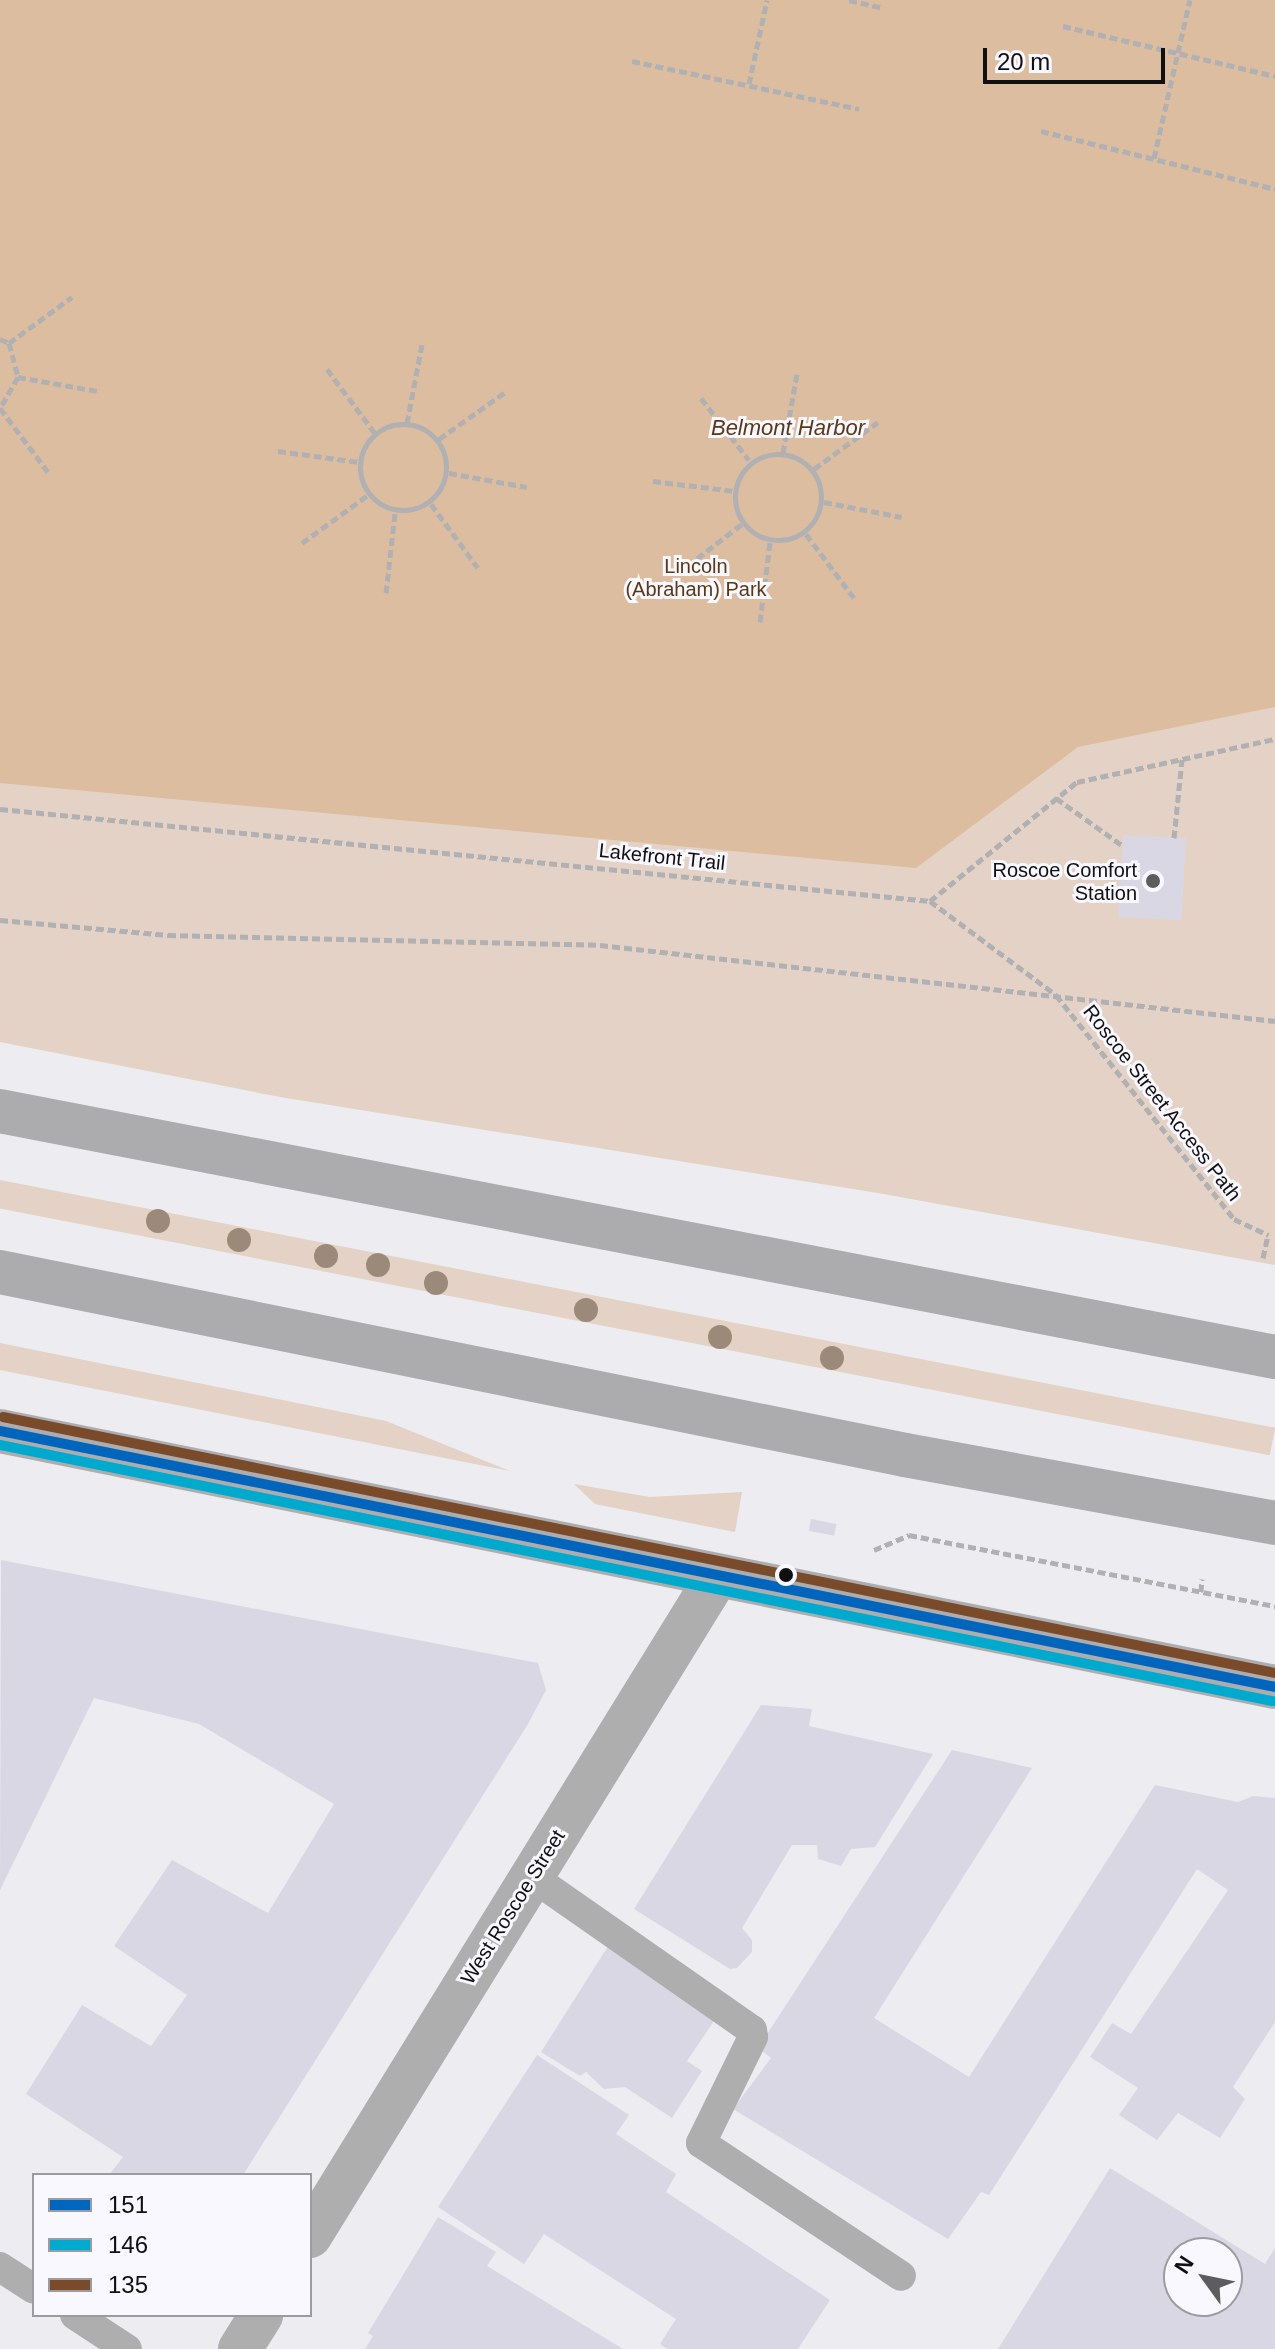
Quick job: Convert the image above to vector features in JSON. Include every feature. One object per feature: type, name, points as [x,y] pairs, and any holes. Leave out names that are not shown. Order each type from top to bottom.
[{"type":"highway","points":[[0,1111],[1275,1357]]},
{"type":"highway","points":[[0,1272],[905,1455],[1275,1523]]},
{"type":"main road","points":[[0,1431],[716,1578],[1275,1687]]},
{"type":"street","name":"West Roscoe Street","points":[[312,2233],[716,1578]]},
{"type":"street","points":[[240,2349],[260,2317]]},
{"type":"lane","points":[[531,1876],[752,2030],[701,2143],[901,2276]]},
{"type":"lane","points":[[0,2267],[32,2288]]},
{"type":"lane","points":[[78,2317],[127,2349]]},
{"type":"path","points":[[749,84],[767,0]]},
{"type":"path","points":[[849,0],[884,8]]},
{"type":"path","points":[[1154,158],[1190,0]]},
{"type":"path","points":[[1063,26],[1275,76]]},
{"type":"path","points":[[632,61],[859,109]]},
{"type":"path","points":[[1041,131],[1275,189]]},
{"type":"path","points":[[9,343],[72,297]]},
{"type":"path","points":[[0,339],[9,343]]},
{"type":"path","points":[[9,343],[18,377],[0,408],[48,472]]},
{"type":"path","points":[[407,423],[422,344]]},
{"type":"path","points":[[327,369],[374,432]]},
{"type":"path","points":[[783,453],[797,374]]},
{"type":"path","points":[[18,377],[97,391]]},
{"type":"path","points":[[439,439],[504,393]]},
{"type":"path","points":[[701,398],[749,460]]},
{"type":"path","points":[[814,469],[878,422]]},
{"type":"path","points":[[407,423],[439,439],[449,473],[431,504],[395,513],[368,495],[359,462],[374,432],[407,423]]},
{"type":"path","points":[[278,451],[359,462]]},
{"type":"path","points":[[783,453],[814,469],[824,502],[806,534],[770,543],[742,524],[734,491],[749,460],[783,453]]},
{"type":"path","points":[[449,473],[527,487]]},
{"type":"path","points":[[653,481],[734,491]]},
{"type":"path","points":[[302,543],[368,495]]},
{"type":"path","points":[[824,502],[902,517]]},
{"type":"path","points":[[431,504],[478,568]]},
{"type":"path","points":[[386,593],[395,513]]},
{"type":"path","points":[[678,573],[742,524]]},
{"type":"path","points":[[806,534],[854,598]]},
{"type":"path","points":[[760,622],[770,543]]},
{"type":"path","points":[[930,901],[1077,782],[1275,739]]},
{"type":"path","points":[[1174,838],[1182,759]]},
{"type":"path","points":[[1056,798],[1123,846]]},
{"type":"path","name":"Lakefront Trail","points":[[0,809],[930,901]]},
{"type":"path","name":"Roscoe Street Access Path","points":[[930,901],[1056,995],[1234,1219],[1272,1234],[1263,1258]]},
{"type":"path","points":[[0,920],[168,935],[600,945],[1275,1021]]},
{"type":"path","points":[[909,1535],[1275,1606]]},
{"type":"path","points":[[1201,1592],[1202,1579]]},
{"type":"green space","name":"Belmont Harbor","points":[[0,0],[1275,0],[1275,1265],[878,1193],[280,1097],[0,1042]]},
{"type":"green space","points":[[0,1180],[1275,1428],[1270,1455],[0,1209]]},
{"type":"green space","points":[[0,1343],[386,1421],[510,1471],[0,1370]]},
{"type":"green space","points":[[574,1484],[650,1497],[742,1492],[735,1532],[595,1504]]},
{"type":"water","name":"Belmont Harbor","points":[[0,0],[1275,0],[1275,707],[1078,747],[916,868],[0,783]]},
{"type":"building","name":"Roscoe Comfort Station","points":[[1123,835],[1186,838],[1182,920],[1119,917]]},
{"type":"building","points":[[811,1519],[837,1524],[834,1536],[809,1531]]},
{"type":"building","points":[[1,1560],[538,1663],[546,1690],[528,1724],[244,2173],[111,2173],[123,2157],[26,2094],[82,2005],[151,2046],[187,1995],[114,1946],[172,1860],[268,1913],[334,1804],[199,1724],[94,1698],[0,1890]]},
{"type":"building","points":[[761,1705],[812,1709],[809,1726],[933,1754],[875,1847],[851,1849],[841,1866],[818,1859],[817,1845],[792,1845],[742,1928],[752,1940],[752,1952],[737,1968],[730,1969],[634,1909]]},
{"type":"building","points":[[952,1750],[1032,1768],[874,2018],[969,2077],[1155,1785],[1238,1802],[1253,1796],[1275,1798],[1275,2022],[1233,2087],[1245,2099],[1220,2138],[1178,2113],[1157,2140],[1119,2115],[1138,2088],[1090,2057],[1112,2023],[1131,2034],[1228,1890],[1197,1869],[989,2195],[981,2192],[948,2239],[733,2109],[771,2058],[758,2048]]},
{"type":"building","points":[[612,1940],[716,2018],[687,2061],[702,2071],[672,2118],[625,2087],[604,2089],[586,2072],[580,2076],[541,2052]]},
{"type":"building","points":[[537,2055],[629,2115],[616,2134],[676,2174],[666,2192],[830,2300],[798,2349],[667,2349],[660,2344],[676,2319],[544,2234],[524,2264],[438,2207]]},
{"type":"building","points":[[1110,2168],[1221,2237],[1163,2237],[1163,2317],[1243,2317],[1243,2250],[1265,2264],[1275,2248],[1275,2349],[998,2349]]},
{"type":"building","points":[[438,2217],[496,2252],[487,2266],[623,2349],[365,2349],[373,2336],[368,2333]]},
{"type":"transit line","name":"135","points":[[3,1417],[1275,1673]]},
{"type":"transit line","name":"151","points":[[0,1431],[1275,1687]]},
{"type":"transit line","name":"146","points":[[0,1445],[1272,1701]]},
{"type":"place","name":"Roscoe Comfort Station","points":[[1153,881]]},
{"type":"park label","name":"Lincoln (Abraham) Park","points":[[696,578]]}]
